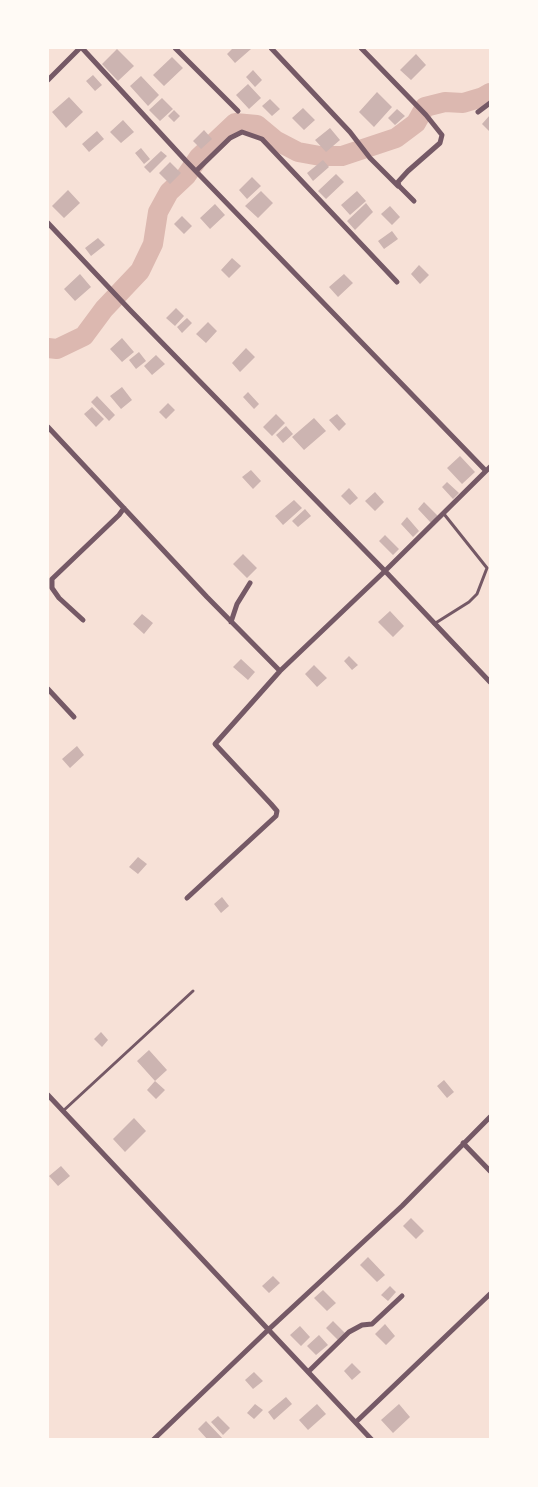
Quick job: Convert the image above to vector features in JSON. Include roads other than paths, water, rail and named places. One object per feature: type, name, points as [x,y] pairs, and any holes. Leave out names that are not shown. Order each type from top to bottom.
[{"type":"street","points":[[48,80],[81,48],[195,170],[488,469],[444,514],[280,671],[215,744],[271,804],[276,811],[276,816],[187,898]]},
{"type":"street","points":[[175,48],[238,112]]},
{"type":"street","points":[[271,48],[350,132],[370,158],[414,201]]},
{"type":"street","points":[[362,48],[417,105],[442,135],[442,141],[404,175],[398,182],[399,186]]},
{"type":"street","points":[[478,112],[490,103]]},
{"type":"street","points":[[195,170],[230,138],[242,132],[262,139],[397,282]]},
{"type":"street","points":[[48,223],[490,682]]},
{"type":"street","points":[[48,427],[231,622],[280,671]]},
{"type":"street","points":[[83,620],[59,598],[52,588],[52,579],[124,508]]},
{"type":"street","points":[[231,622],[237,604],[250,584]]},
{"type":"street","points":[[48,689],[74,717]]},
{"type":"street","points":[[48,1094],[372,1440]]},
{"type":"street","points":[[153,1440],[402,1206],[490,1117]]},
{"type":"street","points":[[464,1143],[490,1171]]},
{"type":"street","points":[[356,1422],[490,1294]]},
{"type":"street","points":[[308,1372],[349,1332],[362,1325],[372,1324],[402,1296]]},
{"type":"lane","points":[[488,469],[490,477]]},
{"type":"lane","points":[[434,624],[469,602],[477,594],[487,568],[444,514]]},
{"type":"lane","points":[[63,1111],[193,991]]},
{"type":"waterway","points":[[48,348],[57,349],[84,336],[104,309],[140,271],[153,244],[158,212],[169,192],[186,176],[199,157],[235,123],[257,125],[275,140],[298,152],[320,156],[342,156],[396,138],[416,123],[425,107],[445,102],[463,103],[490,93]]}]
